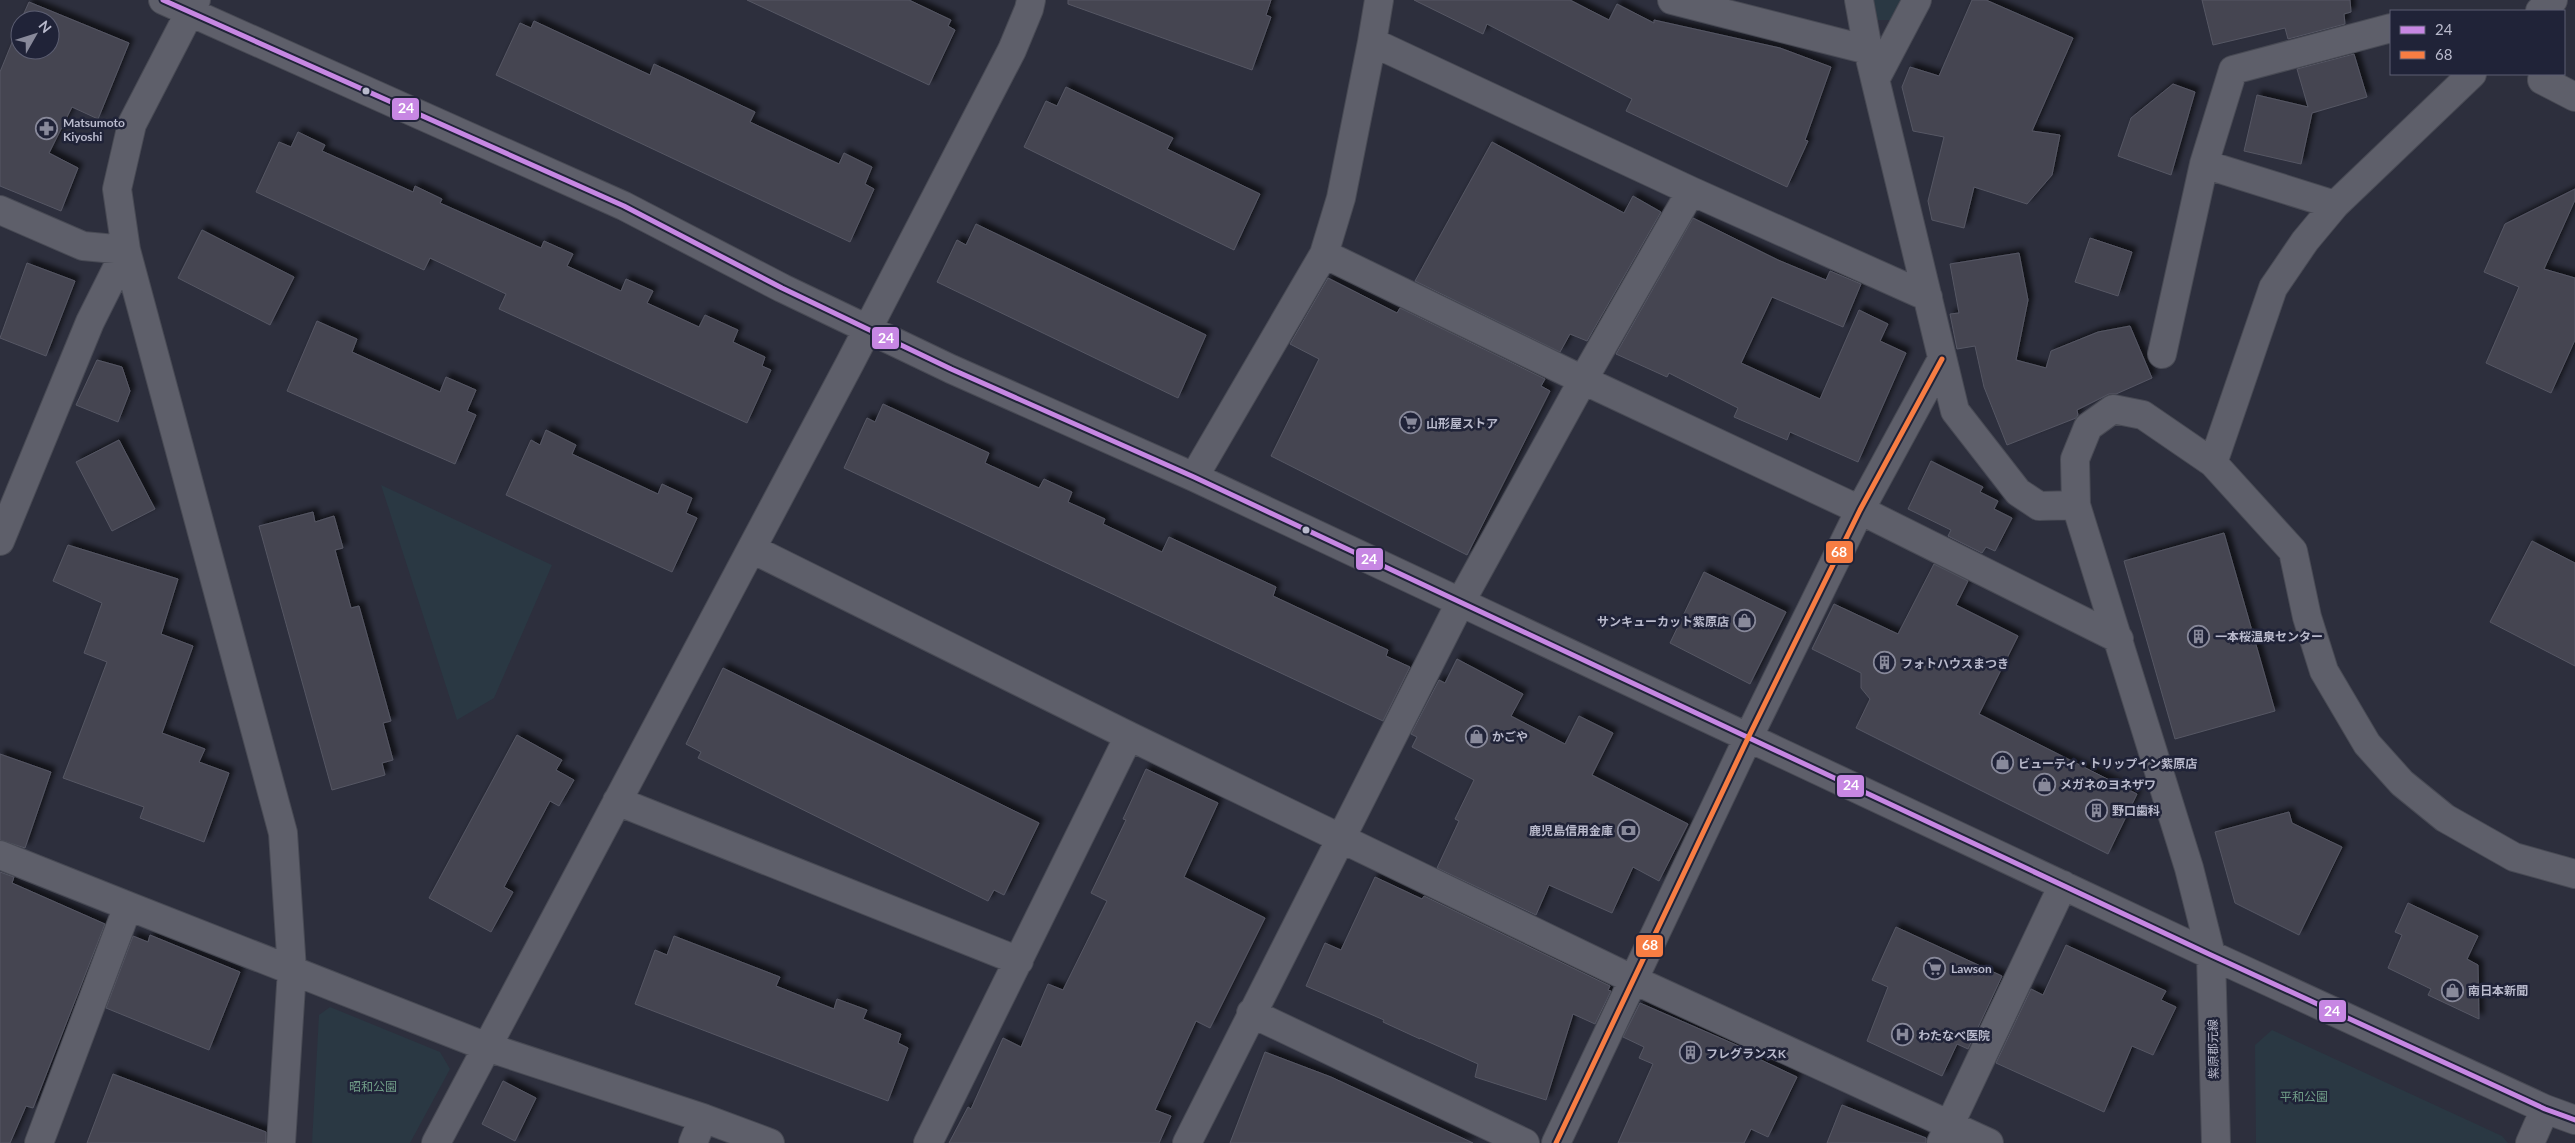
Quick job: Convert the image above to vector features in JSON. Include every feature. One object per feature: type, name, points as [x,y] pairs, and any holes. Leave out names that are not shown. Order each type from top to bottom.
[{"type":"street","points":[[163,0],[193,6],[624,206],[782,288],[951,369],[1194,477],[2211,955],[2545,1109],[2575,1120]]},
{"type":"street","points":[[436,1143],[868,329],[1012,50],[1030,10],[1031,0]]},
{"type":"street","points":[[1194,477],[1324,254],[1341,198],[1372,42],[1378,0]]},
{"type":"street","points":[[1672,0],[1868,50]]},
{"type":"street","points":[[1859,0],[1868,50],[1955,411],[2018,492],[2039,506],[2076,505]]},
{"type":"street","points":[[1876,78],[1917,0]]},
{"type":"street","points":[[2541,10],[2553,0]]},
{"type":"street","points":[[193,6],[132,124],[117,189],[126,250],[283,833],[292,970],[281,1143]]},
{"type":"street","points":[[2162,354],[2204,164],[2233,70],[2390,28]]},
{"type":"street","points":[[1372,42],[1691,191],[1928,298]]},
{"type":"street","points":[[2213,463],[2273,288],[2305,241],[2335,205],[2471,75]]},
{"type":"street","points":[[2542,80],[2575,97]]},
{"type":"street","points":[[2204,164],[2335,205]]},
{"type":"street","points":[[1187,1143],[1251,1013],[1343,838],[1460,603],[1583,380],[1691,191]]},
{"type":"street","points":[[0,210],[83,246],[126,250]]},
{"type":"street","points":[[0,541],[90,322],[126,250]]},
{"type":"street","points":[[1324,254],[1583,380],[1860,510],[2118,639]]},
{"type":"street","points":[[1556,1143],[1748,738],[1860,510],[1942,359]]},
{"type":"street","name":"紫原郡元線","points":[[2216,1143],[2211,955],[2189,868],[2076,505],[2076,459],[2088,427],[2113,409],[2143,415],[2213,463],[2293,551],[2307,616],[2324,671],[2367,744],[2402,783],[2445,818],[2514,857],[2575,874]]},
{"type":"street","points":[[752,549],[1128,736],[1343,838],[1946,1134],[1990,1143]]},
{"type":"street","points":[[928,1143],[1128,736]]},
{"type":"street","points":[[617,801],[1019,961]]},
{"type":"street","points":[[0,855],[486,1047],[703,1118],[770,1143]]},
{"type":"street","points":[[1946,1134],[2064,885]]},
{"type":"street","points":[[38,1143],[128,906]]},
{"type":"street","points":[[1251,1013],[1525,1143]]},
{"type":"street","points":[[2530,1143],[2545,1109]]},
{"type":"street","points":[[693,1143],[703,1118]]},
{"type":"green space","points":[[1872,0],[1904,0],[1893,20],[1876,20]]},
{"type":"green space","points":[[381,485],[552,565],[494,698],[457,720]]},
{"type":"green space","name":"昭和公園","points":[[330,1007],[440,1052],[450,1069],[410,1143],[312,1143],[319,1015]]},
{"type":"green space","name":"平和公園","points":[[2272,1030],[2502,1136],[2508,1143],[2256,1143],[2255,1045]]},
{"type":"building","points":[[747,0],[909,0],[951,20],[948,26],[955,30],[929,85]]},
{"type":"building","points":[[1068,0],[1271,0],[1266,15],[1271,17],[1252,70],[1068,4]]},
{"type":"building","points":[[1414,0],[1570,0],[1609,20],[1617,4],[1654,23],[1654,20],[1780,48],[1831,67],[1805,140],[1808,141],[1787,187],[1626,111],[1632,99],[1487,24],[1483,34]]},
{"type":"building","points":[[1972,0],[1986,0],[2073,38],[2032,131],[2060,135],[2052,175],[2027,204],[1974,187],[1964,228],[1932,220],[1928,201],[1944,137],[1913,131],[1902,87],[1910,67],[1939,76]]},
{"type":"building","points":[[2202,0],[2350,0],[2351,12],[2344,14],[2345,24],[2288,39],[2285,28],[2213,45]]},
{"type":"building","name":"Matsumoto Kiyoshi","points":[[29,2],[49,10],[25,10]]},
{"type":"building","name":"Matsumoto Kiyoshi","points":[[60,15],[129,43],[98,119],[72,107],[49,153],[78,168],[61,211],[0,186],[0,72],[10,48],[10,60],[60,60]]},
{"type":"building","points":[[534,21],[650,75],[654,64],[682,77],[755,112],[750,122],[839,164],[844,153],[872,167],[865,184],[874,189],[850,242],[496,75],[520,23],[531,28]]},
{"type":"building","points":[[2354,54],[2367,97],[2312,113],[2301,164],[2244,151],[2257,95],[2308,107],[2297,69]]},
{"type":"building","points":[[2173,84],[2195,92],[2171,175],[2118,156],[2131,118]]},
{"type":"building","points":[[1066,87],[1173,138],[1167,149],[1260,194],[1234,250],[1024,147],[1046,101],[1057,106]]},
{"type":"building","points":[[298,132],[325,145],[322,151],[413,192],[415,186],[442,199],[440,203],[541,248],[544,241],[573,254],[567,266],[621,291],[626,279],[653,291],[647,303],[699,327],[705,315],[738,330],[733,342],[765,357],[762,366],[771,370],[747,423],[499,309],[506,294],[430,258],[424,270],[256,192],[279,142],[291,147]]},
{"type":"building","points":[[1492,142],[1624,213],[1633,196],[1661,212],[1587,341],[1570,334],[1560,352],[1415,281]]},
{"type":"building","points":[[2575,189],[2575,200],[2544,269],[2575,278],[2575,340],[2551,393],[2486,363],[2519,287],[2484,272],[2505,224]]},
{"type":"building","points":[[1693,218],[1778,260],[1826,280],[1830,271],[1861,284],[1843,327],[1772,297],[1741,363],[1820,399],[1859,310],[1888,324],[1880,341],[1906,353],[1858,462],[1790,432],[1787,440],[1734,417],[1738,408],[1669,373],[1667,377],[1616,354]]},
{"type":"building","points":[[976,224],[1206,335],[1178,398],[937,282],[957,240],[966,245]]},
{"type":"building","points":[[202,230],[294,277],[270,325],[178,278]]},
{"type":"building","points":[[2090,238],[2132,252],[2118,296],[2075,282]]},
{"type":"building","points":[[2019,253],[2028,300],[2016,360],[2046,368],[2051,351],[2098,332],[2130,326],[2152,378],[2116,394],[2109,394],[2077,410],[2078,415],[2076,418],[2007,445],[1984,387],[1975,346],[1957,349],[1950,314],[1959,313],[1950,264]]},
{"type":"building","points":[[27,263],[75,281],[46,356],[0,338]]},
{"type":"building","name":"山形屋ストア","points":[[1328,278],[1397,313],[1400,308],[1545,379],[1541,386],[1550,391],[1467,555],[1271,456],[1319,359],[1290,344]]},
{"type":"building","points":[[317,321],[357,339],[352,352],[440,392],[446,377],[476,390],[467,411],[476,415],[455,464],[287,391]]},
{"type":"building","points":[[97,360],[122,367],[130,391],[118,422],[76,405]]},
{"type":"building","points":[[883,404],[989,453],[985,463],[1039,488],[1044,479],[1072,492],[1068,502],[1105,519],[1103,524],[1162,552],[1169,537],[1276,587],[1273,596],[1388,650],[1386,656],[1410,667],[1383,721],[844,468],[867,418],[875,422]]},
{"type":"building","points":[[546,430],[576,445],[572,454],[658,494],[662,484],[692,498],[686,513],[697,518],[672,572],[506,495],[531,440],[540,445]]},
{"type":"building","points":[[119,440],[155,509],[112,531],[76,462]]},
{"type":"building","points":[[1931,461],[1983,487],[1980,492],[1998,501],[1994,509],[2012,518],[1995,551],[1986,547],[1982,553],[1948,536],[1951,530],[1908,509]]},
{"type":"building","points":[[313,512],[315,522],[334,516],[343,548],[335,550],[351,608],[359,606],[391,721],[383,723],[393,760],[382,763],[385,775],[332,790],[259,526]]},
{"type":"building","name":"一本桜温泉センター","points":[[2224,533],[2275,711],[2175,739],[2124,561]]},
{"type":"building","points":[[2532,541],[2575,563],[2575,666],[2490,622]]},
{"type":"building","points":[[68,545],[178,579],[161,634],[193,646],[162,733],[205,749],[199,762],[229,773],[204,842],[140,818],[144,807],[63,778],[107,662],[84,653],[102,603],[53,581]]},
{"type":"building","points":[[1934,564],[1968,581],[1956,605],[2018,636],[1979,714],[2137,794],[2108,854],[1856,728],[1870,699],[1861,688],[1861,673],[1812,649],[1834,604],[1898,634]]},
{"type":"building","name":"サンキューカット紫原店","points":[[1704,572],[1786,612],[1750,684],[1670,643]]},
{"type":"building","points":[[1457,659],[1523,694],[1511,716],[1565,744],[1579,716],[1613,733],[1592,775],[1688,824],[1659,881],[1633,867],[1612,913],[1549,885],[1536,915],[1437,868],[1459,821],[1455,819],[1474,780],[1412,747],[1417,737],[1411,734],[1439,680],[1445,683]]},
{"type":"building","points":[[723,668],[1039,823],[1004,895],[994,890],[988,901],[698,758],[701,752],[686,744]]},
{"type":"building","points":[[517,735],[562,760],[556,770],[574,780],[559,806],[550,801],[504,887],[513,892],[491,932],[429,898]]},
{"type":"building","points":[[0,754],[51,772],[25,848],[0,840]]},
{"type":"building","points":[[1146,769],[1218,803],[1184,877],[1265,918],[1210,1028],[1196,1021],[1155,1110],[1171,1116],[1159,1143],[949,1143],[968,1107],[971,1109],[1003,1038],[1021,1047],[1048,984],[1063,990],[1107,901],[1091,893],[1126,820],[1123,819]]},
{"type":"building","points":[[2289,812],[2292,823],[2342,847],[2299,935],[2235,903],[2215,832]]},
{"type":"building","points":[[0,872],[14,877],[12,883],[105,924],[33,1108],[26,1106],[10,1143],[0,1143]]},
{"type":"building","points":[[1375,877],[1422,899],[1424,896],[1610,986],[1608,990],[1611,991],[1595,1024],[1573,1014],[1546,1100],[1475,1077],[1478,1064],[1306,986],[1325,943],[1341,950]]},
{"type":"building","points":[[2408,903],[2478,936],[2467,959],[2478,965],[2479,1019],[2428,995],[2431,989],[2388,968],[2402,935],[2395,932]]},
{"type":"building","points":[[1896,927],[2002,976],[1968,1049],[1957,1044],[1942,1076],[1867,1041],[1888,987],[1872,980]]},
{"type":"building","points":[[150,935],[240,972],[209,1050],[106,1008],[133,936],[148,942]]},
{"type":"building","points":[[674,936],[780,977],[776,986],[834,1009],[837,999],[867,1010],[863,1019],[901,1034],[898,1043],[908,1048],[888,1101],[635,1004],[655,950],[667,955]]},
{"type":"building","points":[[2066,945],[2166,991],[2161,1000],[2176,1007],[2153,1055],[2132,1046],[2104,1112],[1996,1063],[2031,989],[2043,995]]},
{"type":"building","points":[[1640,1003],[1741,1047],[1740,1050],[1797,1077],[1768,1137],[1751,1129],[1744,1143],[1618,1143],[1653,1064],[1639,1058],[1644,1047],[1623,1037]]},
{"type":"building","points":[[1265,1052],[1331,1077],[1473,1143],[1230,1143]]},
{"type":"building","points":[[113,1074],[266,1132],[266,1143],[87,1143]]},
{"type":"building","points":[[503,1081],[536,1098],[515,1141],[482,1124]]},
{"type":"building","points":[[1842,1105],[1926,1138],[1926,1143],[1827,1143]]},
{"type":"transit line","name":"24","points":[[163,0],[624,206],[782,288],[951,369],[1194,477],[2211,955],[2545,1109],[2575,1120]]},
{"type":"transit line","name":"68","points":[[1556,1143],[1748,738],[1860,510],[1942,359]]},
{"type":"place","name":"Matsumoto Kiyoshi","points":[[47,129]]},
{"type":"place","name":"山形屋ストア","points":[[1410,423]]},
{"type":"place","name":"サンキューカット紫原店","points":[[1745,621]]},
{"type":"place","name":"一本桜温泉センター","points":[[2199,636]]},
{"type":"place","name":"フォトハウスまつき","points":[[1885,663]]},
{"type":"place","name":"かごや","points":[[1476,736]]},
{"type":"place","name":"ビューティ・トリップイン紫原店","points":[[2002,763]]},
{"type":"place","name":"メガネのヨネザワ","points":[[2044,784]]},
{"type":"place","name":"野口歯科","points":[[2096,810]]},
{"type":"place","name":"鹿児島信用金庫","points":[[1629,830]]},
{"type":"place","name":"Lawson","points":[[1935,968]]},
{"type":"place","name":"南日本新聞","points":[[2452,990]]},
{"type":"place","name":"わたなべ医院","points":[[1902,1035]]},
{"type":"place","name":"フレグランスK","points":[[1690,1053]]}]
